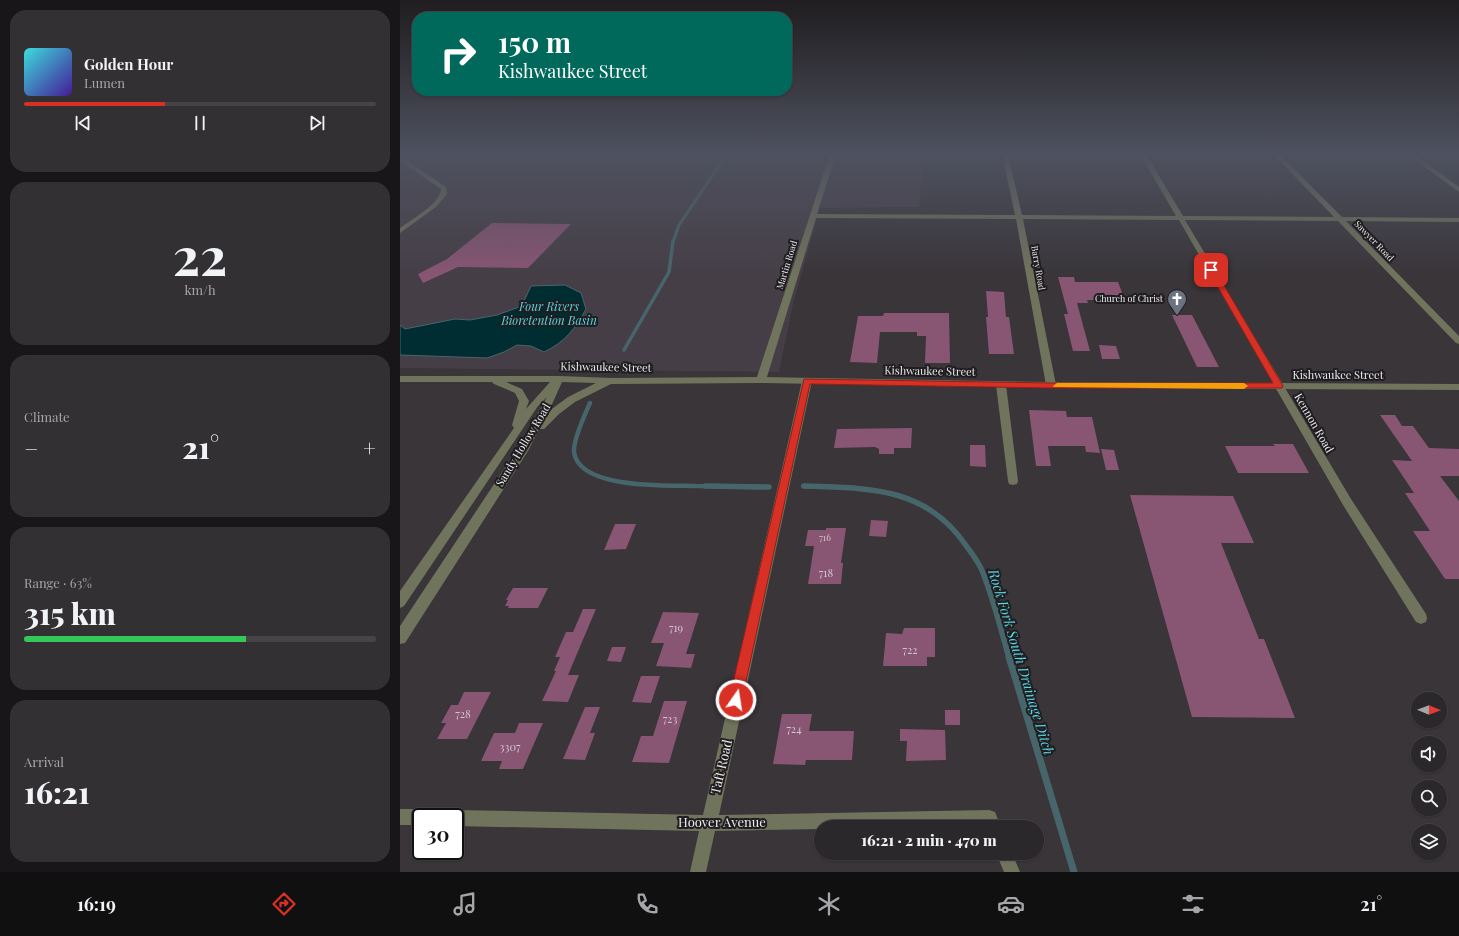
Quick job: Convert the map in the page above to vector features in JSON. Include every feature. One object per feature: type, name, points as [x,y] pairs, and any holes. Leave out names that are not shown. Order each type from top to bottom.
[{"type":"street","points":[[400,231],[434,206],[443,195]]},
{"type":"street","name":"Martin Road","points":[[761,380],[820,195]]},
{"type":"street","name":"Barry Road","points":[[1014,195],[1051,386]]},
{"type":"street","name":"Kennon Road","points":[[1167,195],[1347,502],[1420,618]]},
{"type":"street","name":"Sawyer Road","points":[[1315,195],[1459,341]]},
{"type":"street","points":[[813,216],[1459,220]]},
{"type":"street","name":"Kishwaukee Street","points":[[400,379],[559,379],[612,381],[761,380],[1051,386],[1459,387]]},
{"type":"street","points":[[483,379],[506,384],[519,391],[524,401],[512,438]]},
{"type":"street","name":"Sandy Hollow Road","points":[[400,602],[535,404],[559,379]]},
{"type":"street","name":"Sandy Hollow Road","points":[[400,638],[524,448],[549,403],[559,379]]},
{"type":"street","points":[[524,448],[545,420],[566,402],[587,390],[612,381]]},
{"type":"street","name":"Taft Road","points":[[698,872],[807,381]]},
{"type":"street","points":[[1001,385],[1013,481]]},
{"type":"street","points":[[400,817],[412,817]]},
{"type":"street","name":"Hoover Avenue","points":[[464,818],[814,822]]},
{"type":"street","points":[[1007,860],[1012,872]]},
{"type":"shaded area","points":[[400,195],[920,195],[919,207],[820,208],[793,304],[779,372],[400,368]]},
{"type":"water","name":"Four Rivers Bioretention Basin","points":[[565,285],[581,293],[586,309],[578,323],[569,334],[558,344],[544,352],[531,346],[517,345],[504,352],[487,358],[400,355],[400,325],[405,329],[455,319],[470,320],[497,315],[519,307],[525,299],[531,286]]},
{"type":"building","points":[[492,223],[571,224],[528,268],[458,267],[423,283],[418,274],[447,259]]},
{"type":"building","points":[[1058,277],[1074,277],[1075,282],[1118,282],[1125,300],[1087,300],[1088,303],[1077,303],[1090,351],[1073,351],[1064,314],[1068,314]]},
{"type":"building","points":[[986,291],[1004,292],[1006,317],[1009,317],[1014,354],[989,354],[986,317],[988,317]]},
{"type":"building","points":[[884,313],[949,313],[950,363],[925,363],[926,336],[917,336],[917,332],[880,332],[877,363],[850,362],[858,316],[883,316]]},
{"type":"building","points":[[1172,315],[1192,315],[1219,367],[1197,367]]},
{"type":"building","points":[[1099,345],[1116,346],[1120,359],[1102,359]]},
{"type":"building","points":[[1029,410],[1066,411],[1067,417],[1092,417],[1100,453],[1086,452],[1085,446],[1048,446],[1051,466],[1036,466]]},
{"type":"building","points":[[1380,415],[1395,415],[1402,426],[1413,426],[1429,448],[1459,449],[1459,476],[1440,476],[1459,501],[1459,579],[1445,579],[1413,531],[1430,531],[1405,493],[1414,493],[1392,460],[1412,461]]},
{"type":"building","points":[[912,428],[911,448],[894,448],[894,454],[879,454],[879,449],[875,447],[834,448],[837,429]]},
{"type":"building","points":[[1273,444],[1293,444],[1309,473],[1238,473],[1225,446],[1275,446]]},
{"type":"building","points":[[970,445],[985,445],[986,467],[970,466]]},
{"type":"building","points":[[1101,449],[1114,450],[1119,470],[1106,470]]},
{"type":"building","points":[[1130,495],[1233,496],[1254,543],[1221,543],[1259,639],[1264,639],[1295,718],[1192,717]]},
{"type":"building","points":[[871,520],[888,521],[886,537],[869,536]]},
{"type":"building","points":[[615,524],[636,524],[626,549],[604,550]]},
{"type":"building","points":[[826,528],[846,528],[841,563],[843,563],[841,584],[808,584],[814,546],[805,546],[808,530],[826,530]]},
{"type":"building","points":[[513,588],[548,588],[538,608],[508,608],[509,606],[505,606],[508,600],[506,600]]},
{"type":"building","points":[[583,609],[596,609],[568,675],[579,675],[568,702],[542,701],[556,671],[554,671],[560,657],[555,657],[566,632],[573,632]]},
{"type":"building","points":[[663,612],[699,613],[686,654],[695,654],[691,668],[656,666],[664,643],[651,643]]},
{"type":"building","points":[[904,628],[935,628],[935,657],[927,657],[927,666],[883,666],[886,633],[902,634]]},
{"type":"building","points":[[612,647],[626,647],[621,662],[607,661]]},
{"type":"building","points":[[641,676],[660,676],[651,703],[632,702]]},
{"type":"building","points":[[464,692],[491,692],[467,739],[437,739],[446,723],[441,723],[451,705],[458,705]]},
{"type":"building","points":[[664,701],[687,701],[669,763],[632,762],[641,736],[653,736]]},
{"type":"building","points":[[585,707],[600,707],[590,733],[595,733],[585,760],[563,759]]},
{"type":"building","points":[[945,710],[960,710],[960,725],[945,725]]},
{"type":"building","points":[[782,714],[812,714],[809,731],[854,731],[852,760],[806,760],[805,765],[773,764]]},
{"type":"building","points":[[519,723],[543,723],[523,769],[499,769],[502,761],[481,761],[494,733],[515,733]]},
{"type":"building","points":[[900,729],[945,730],[946,760],[906,761],[907,741],[900,741]]},
{"type":"waterway","name":"Rock Fork South Drainage Ditch","points":[[673,242],[679,225],[699,195]]},
{"type":"waterway","name":"Rock Fork South Drainage Ditch","points":[[624,350],[669,272],[673,241]]},
{"type":"waterway","name":"Rock Fork South Drainage Ditch","points":[[590,403],[577,434],[574,452],[580,464],[591,473],[608,479],[647,485],[769,487],[705,486]]},
{"type":"waterway","name":"Rock Fork South Drainage Ditch","points":[[803,486],[807,486]]},
{"type":"waterway","name":"Rock Fork South Drainage Ditch","points":[[807,486],[835,487]]},
{"type":"waterway","name":"Rock Fork South Drainage Ditch","points":[[807,486],[874,490],[915,502],[934,512],[951,527],[972,553],[980,566],[994,605],[1009,658]]},
{"type":"waterway","name":"Rock Fork South Drainage Ditch","points":[[1009,657],[1074,872]]},
{"type":"slow traffic","points":[[1057,386],[1244,386]]},
{"type":"place","name":"Church of Christ","points":[[1177,316]]},
{"type":"route","points":[[736,700],[807,381],[1051,386],[1279,386],[1211,270]]}]
